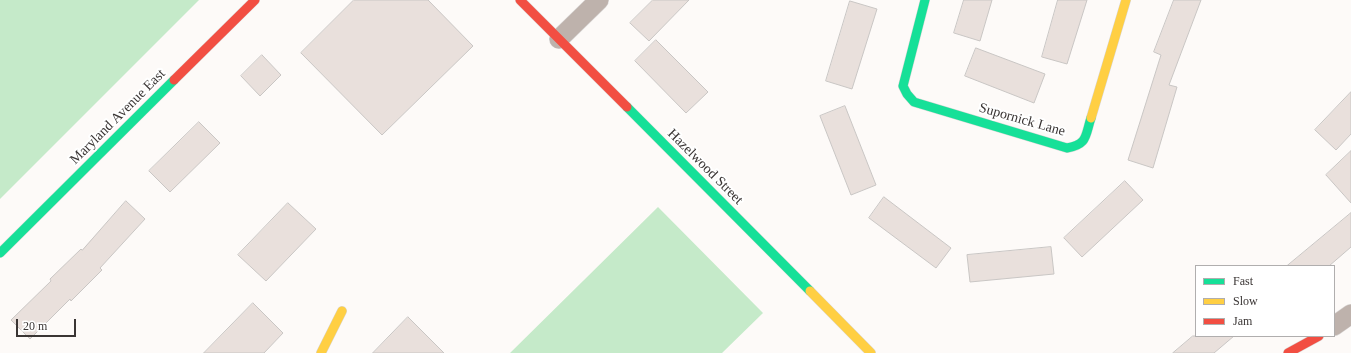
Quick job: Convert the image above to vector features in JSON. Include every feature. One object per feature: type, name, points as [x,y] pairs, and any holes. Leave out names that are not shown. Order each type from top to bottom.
[{"type":"street","name":"Maryland Avenue East","points":[[0,253],[255,0]]},
{"type":"street","name":"Hazelwood Street","points":[[520,0],[871,353]]},
{"type":"street","points":[[559,39],[599,0]]},
{"type":"street","name":"Supornick Lane","points":[[925,0],[903,86],[907,94],[914,102],[1067,148],[1078,146],[1084,140],[1126,0]]},
{"type":"street","points":[[321,353],[342,311]]},
{"type":"street","points":[[1335,325],[1351,314]]},
{"type":"street","points":[[1288,353],[1317,337]]},
{"type":"green space","points":[[0,0],[199,0],[0,199]]},
{"type":"green space","points":[[658,207],[763,313],[722,353],[510,353]]},
{"type":"building","points":[[354,0],[428,0],[473,46],[382,135],[301,53]]},
{"type":"building","points":[[653,0],[689,0],[649,41],[630,23]]},
{"type":"building","points":[[964,0],[992,0],[980,41],[954,33]]},
{"type":"building","points":[[1058,0],[1087,0],[1067,64],[1042,57]]},
{"type":"building","points":[[1174,0],[1201,0],[1169,85],[1177,87],[1153,168],[1128,160],[1161,55],[1154,52]]},
{"type":"building","points":[[850,1],[877,9],[852,89],[826,81]]},
{"type":"building","points":[[656,40],[708,92],[686,113],[635,61]]},
{"type":"building","points":[[976,48],[1045,74],[1034,103],[965,76]]},
{"type":"building","points":[[262,55],[281,75],[260,96],[241,76]]},
{"type":"building","points":[[1351,92],[1351,134],[1336,150],[1315,130]]},
{"type":"building","points":[[845,106],[876,185],[851,195],[820,116]]},
{"type":"building","points":[[199,122],[220,143],[170,192],[149,171]]},
{"type":"building","points":[[1351,151],[1351,203],[1326,175]]},
{"type":"building","points":[[1125,181],[1143,200],[1082,257],[1064,238]]},
{"type":"building","points":[[884,197],[951,248],[936,268],[869,218]]},
{"type":"building","points":[[126,201],[145,219],[100,268],[102,270],[71,301],[70,299],[30,339],[11,320],[51,281],[50,279],[81,249],[82,250]]},
{"type":"building","points":[[288,203],[316,229],[266,281],[238,255]]},
{"type":"building","points":[[1351,213],[1351,247],[1330,265],[1288,265]]},
{"type":"building","points":[[1051,247],[1054,274],[970,282],[967,255]]},
{"type":"building","points":[[253,303],[283,333],[264,353],[204,353]]},
{"type":"building","points":[[408,317],[444,353],[373,353]]},
{"type":"building","points":[[1193,336],[1233,337],[1214,353],[1173,353]]},
{"type":"traffic: fast","points":[[925,0],[903,86],[907,94],[914,102],[1067,148],[1079,144],[1085,138],[1091,118]]},
{"type":"traffic: fast","points":[[0,253],[174,80]]},
{"type":"traffic: fast","points":[[627,107],[810,291]]},
{"type":"traffic: slow","points":[[1091,118],[1126,0]]},
{"type":"traffic: slow","points":[[810,291],[871,353]]},
{"type":"traffic: slow","points":[[321,353],[342,311]]},
{"type":"traffic: jam","points":[[174,80],[255,0]]},
{"type":"traffic: jam","points":[[520,0],[627,107]]},
{"type":"traffic: jam","points":[[1288,353],[1317,337]]}]
